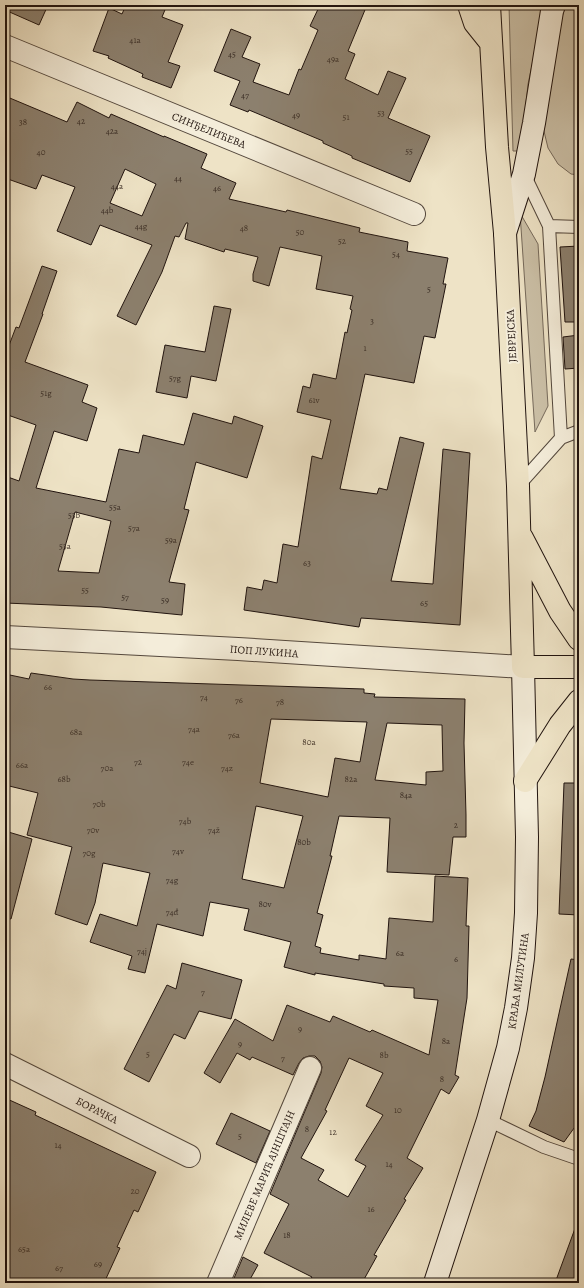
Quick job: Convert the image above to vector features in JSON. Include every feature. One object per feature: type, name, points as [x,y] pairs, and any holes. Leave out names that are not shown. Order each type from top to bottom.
[{"type":"main road","points":[[469,5],[475,23],[491,43]]},
{"type":"main road","name":"ЈЕВРЕЈСКА","points":[[489,5],[497,147],[505,233],[518,486],[523,667]]},
{"type":"main road","points":[[519,533],[560,611],[579,639]]},
{"type":"main road","points":[[523,667],[579,667]]},
{"type":"main road","points":[[525,781],[560,725],[579,701]]},
{"type":"street","points":[[505,233],[524,174],[554,5]]},
{"type":"street","name":"СИНЂЕЛИЋЕВА","points":[[5,46],[414,214]]},
{"type":"street","name":"ПОП ЛУКИНА","points":[[5,637],[238,649],[523,667]]},
{"type":"street","name":"КРАЉА МИЛУТИНА","points":[[437,1282],[488,1120],[508,1048],[516,1008],[523,958],[526,906],[527,837],[523,667]]},
{"type":"street","name":"БОРАЧКА","points":[[5,1064],[189,1156]]},
{"type":"street","name":"МИЛЕВЕ МАРИЋ АЈНШТАЈН","points":[[218,1283],[310,1068]]},
{"type":"lane","points":[[524,174],[549,226],[561,438]]},
{"type":"lane","points":[[549,226],[579,227]]},
{"type":"lane","points":[[518,486],[561,438],[579,431]]},
{"type":"lane","points":[[488,1120],[544,1148],[579,1159]]},
{"type":"shaded area","points":[[509,5],[545,5],[528,84],[521,151],[513,151]]},
{"type":"shaded area","points":[[566,5],[579,5],[579,175],[571,174],[558,164],[548,148],[543,127],[561,20]]},
{"type":"shaded area","points":[[520,213],[538,244],[548,406],[535,432]]},
{"type":"building","points":[[5,5],[48,5],[39,25],[5,10]]},
{"type":"building","points":[[126,5],[167,5],[162,17],[183,25],[168,62],[180,66],[171,88],[142,77],[143,74],[108,58],[109,56],[93,51],[109,8],[122,14]]},
{"type":"building","points":[[320,5],[367,5],[348,51],[355,54],[345,79],[378,95],[388,71],[406,78],[388,118],[430,136],[410,182],[352,158],[352,156],[323,143],[323,141],[249,110],[248,112],[230,105],[240,81],[214,71],[231,29],[251,37],[242,57],[260,64],[253,82],[289,95],[299,69],[301,70],[318,30],[310,26]]},
{"type":"building","points":[[5,96],[67,122],[77,102],[109,118],[111,114],[207,154],[201,168],[236,183],[229,199],[286,212],[287,210],[360,228],[359,232],[408,242],[407,251],[448,258],[443,284],[446,284],[435,338],[424,336],[414,383],[365,374],[340,489],[377,494],[379,488],[387,490],[400,437],[424,443],[391,581],[433,584],[443,449],[470,453],[460,625],[361,618],[359,627],[244,610],[247,587],[262,590],[264,580],[277,583],[283,544],[298,547],[312,456],[322,459],[331,420],[297,412],[303,386],[310,388],[313,374],[336,379],[345,332],[347,333],[352,310],[350,309],[353,296],[316,289],[322,256],[280,247],[269,286],[253,281],[253,274],[258,257],[225,249],[224,252],[185,239],[188,223],[186,223],[179,237],[175,236],[162,272],[136,325],[117,316],[152,245],[100,225],[91,245],[57,231],[75,187],[42,175],[36,189],[5,178]],"holes":[[[125,169],[156,184],[142,216],[110,203]]]},
{"type":"building","points":[[579,246],[579,322],[565,322],[560,247]]},
{"type":"building","points":[[42,266],[57,271],[25,362],[88,385],[82,402],[97,408],[87,441],[54,431],[36,488],[106,502],[119,449],[139,453],[143,435],[184,445],[193,413],[232,424],[234,416],[263,426],[247,478],[196,462],[184,509],[189,510],[169,582],[185,584],[182,615],[101,607],[5,603],[5,476],[19,481],[36,425],[5,414],[5,356],[16,327],[19,328]],"holes":[[[75,512],[111,521],[99,573],[58,571]]]},
{"type":"building","points":[[214,306],[231,309],[216,381],[191,376],[187,398],[156,392],[165,345],[205,352]]},
{"type":"building","points":[[579,335],[579,368],[565,369],[563,337]]},
{"type":"building","points":[[31,673],[90,680],[364,689],[364,693],[375,694],[374,697],[465,699],[464,743],[466,837],[453,837],[449,875],[387,872],[390,818],[339,816],[330,856],[332,856],[317,913],[323,915],[315,946],[321,948],[320,953],[359,960],[359,955],[386,959],[389,918],[433,922],[435,876],[468,878],[466,926],[469,926],[467,998],[455,1075],[459,1077],[449,1094],[441,1089],[407,1158],[423,1168],[404,1199],[406,1200],[374,1255],[377,1256],[362,1283],[308,1283],[312,1277],[264,1253],[289,1204],[270,1194],[321,1073],[322,1067],[320,1061],[315,1056],[303,1058],[293,1075],[252,1057],[250,1060],[237,1053],[220,1083],[204,1073],[235,1019],[273,1041],[287,1005],[330,1022],[333,1016],[370,1032],[372,1030],[429,1055],[438,1000],[414,998],[414,988],[384,986],[384,984],[315,973],[315,975],[284,967],[291,942],[244,930],[249,909],[210,902],[203,936],[157,924],[145,973],[128,969],[132,956],[90,942],[100,914],[137,926],[150,873],[103,863],[95,903],[87,925],[55,914],[72,847],[27,835],[38,793],[5,785],[5,674],[29,679]],"holes":[[[271,719],[367,722],[360,762],[335,758],[328,797],[260,783]],[[387,723],[442,725],[443,771],[426,772],[426,785],[375,780]],[[256,806],[303,816],[284,888],[242,879]],[[349,1058],[383,1073],[366,1106],[383,1115],[355,1160],[366,1166],[348,1197],[318,1180],[324,1170],[301,1158],[327,1111],[325,1110]]]},
{"type":"building","points":[[564,783],[579,783],[579,915],[559,914]]},
{"type":"building","points":[[5,831],[32,839],[11,919],[5,918]]},
{"type":"building","points":[[571,959],[579,960],[579,1117],[577,1124],[564,1142],[529,1126],[536,1111],[545,1077]]},
{"type":"building","points":[[182,963],[242,980],[231,1019],[199,1011],[185,1039],[174,1034],[149,1082],[124,1069],[167,985],[176,989]]},
{"type":"building","points":[[5,1098],[36,1112],[35,1115],[156,1172],[138,1212],[134,1210],[117,1247],[120,1248],[104,1283],[5,1283]]},
{"type":"building","points":[[231,1113],[270,1131],[256,1163],[216,1144]]},
{"type":"building","points":[[577,1223],[579,1224],[579,1283],[555,1283]]},
{"type":"building","points":[[243,1257],[258,1265],[248,1283],[232,1283]]}]
